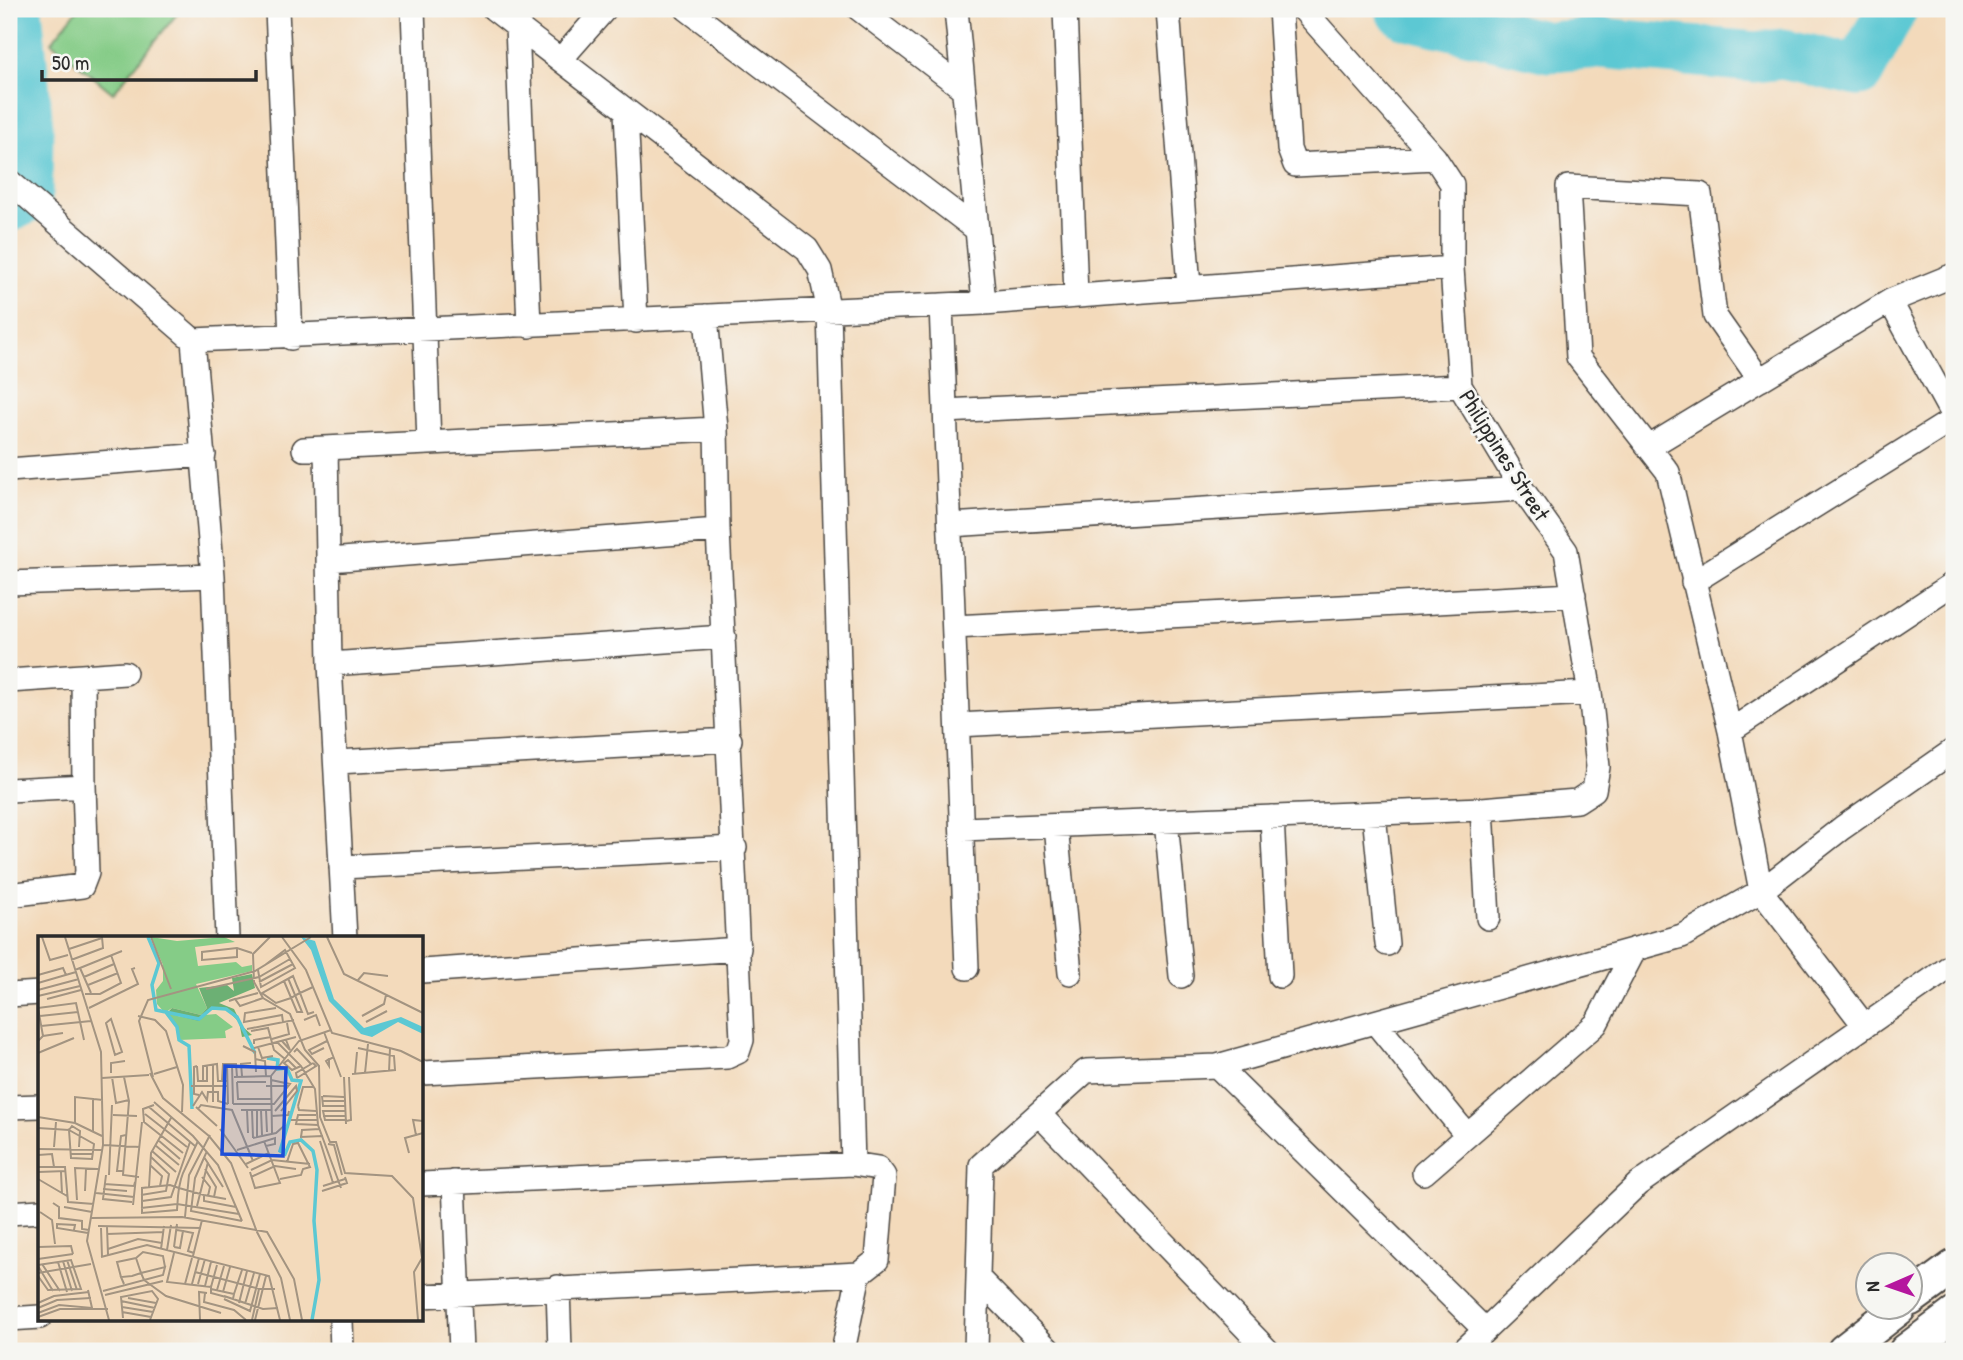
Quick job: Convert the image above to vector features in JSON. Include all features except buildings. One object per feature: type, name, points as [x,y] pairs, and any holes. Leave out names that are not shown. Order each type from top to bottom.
[{"type":"main road","points":[[1924,1289],[1954,1267]]},
{"type":"main road","points":[[1906,1351],[1954,1315]]},
{"type":"main road","points":[[1844,1351],[1880,1322]]},
{"type":"street","points":[[277,9],[292,338]]},
{"type":"street","points":[[414,9],[423,332],[429,443]]},
{"type":"street","points":[[494,9],[562,58],[626,112],[807,249],[820,270],[828,311],[853,1164]]},
{"type":"street","points":[[562,58],[604,9]]},
{"type":"street","points":[[687,9],[976,229]]},
{"type":"street","points":[[859,9],[961,87]]},
{"type":"street","points":[[956,9],[961,87],[984,303]]},
{"type":"street","points":[[1065,9],[1076,295]]},
{"type":"street","points":[[1168,9],[1189,288]]},
{"type":"street","points":[[1280,9],[1289,149],[1295,165],[1435,158]]},
{"type":"street","name":"Philippines Street","points":[[1303,9],[1435,158],[1452,184],[1452,268],[1460,386],[1522,489],[1566,551],[1590,693],[1598,767],[1594,790],[1577,801],[1482,810]]},
{"type":"street","points":[[517,26],[529,326]]},
{"type":"street","points":[[626,112],[636,321]]},
{"type":"street","points":[[9,181],[193,340],[423,332],[984,303],[1452,268]]},
{"type":"street","points":[[1760,380],[1715,316],[1700,194],[1568,187],[1577,357],[1668,472],[1730,731],[1761,891],[1864,1025]]},
{"type":"street","points":[[1649,447],[1890,301],[1954,275]]},
{"type":"street","points":[[1693,582],[1954,418],[1890,301]]},
{"type":"street","points":[[941,305],[967,968]]},
{"type":"street","points":[[424,1073],[727,1057],[738,1052],[742,1040],[735,848],[718,530],[716,429],[706,316]]},
{"type":"street","points":[[193,340],[213,576],[227,936]]},
{"type":"street","points":[[945,411],[1460,386]]},
{"type":"street","points":[[345,936],[338,762],[330,664],[328,560],[315,448],[716,429]]},
{"type":"street","points":[[9,470],[204,456]]},
{"type":"street","points":[[950,525],[1522,489]]},
{"type":"street","points":[[328,560],[718,530]]},
{"type":"street","points":[[9,583],[213,576]]},
{"type":"street","points":[[1730,731],[1954,583]]},
{"type":"street","points":[[954,627],[1574,595]]},
{"type":"street","points":[[330,664],[724,637]]},
{"type":"street","points":[[9,681],[125,673]]},
{"type":"street","points":[[9,895],[82,886],[87,873],[83,676]]},
{"type":"street","points":[[958,725],[1590,693]]},
{"type":"street","points":[[338,762],[730,740]]},
{"type":"street","points":[[976,1351],[981,1165],[1040,1115],[1086,1071],[1217,1066],[1682,936],[1761,891],[1842,828],[1954,750]]},
{"type":"street","points":[[9,790],[84,786]]},
{"type":"street","points":[[962,830],[1482,810],[1488,918]]},
{"type":"street","points":[[1374,814],[1387,944]]},
{"type":"street","points":[[1272,817],[1280,976]]},
{"type":"street","points":[[1166,821],[1181,976]]},
{"type":"street","points":[[1056,826],[1070,973]]},
{"type":"street","points":[[341,867],[735,848]]},
{"type":"street","points":[[424,971],[739,949]]},
{"type":"street","points":[[1424,1173],[1596,1024],[1635,949]]},
{"type":"street","points":[[1463,1351],[1638,1184],[1954,964]]},
{"type":"street","points":[[9,995],[38,993]]},
{"type":"street","points":[[1375,1021],[1466,1135]]},
{"type":"street","points":[[1217,1066],[1485,1330]]},
{"type":"street","points":[[9,1107],[38,1106]]},
{"type":"street","points":[[1040,1115],[1268,1351]]},
{"type":"street","points":[[424,1184],[853,1164],[878,1168],[884,1175],[877,1260],[859,1274],[558,1287],[424,1296]]},
{"type":"street","points":[[454,1182],[461,1351]]},
{"type":"street","points":[[9,1213],[38,1211]]},
{"type":"street","points":[[843,1351],[859,1274]]},
{"type":"street","points":[[979,1279],[1050,1351]]},
{"type":"street","points":[[558,1287],[560,1351]]},
{"type":"street","points":[[9,1319],[38,1317]]},
{"type":"street","points":[[341,1322],[342,1351]]},
{"type":"green space","points":[[78,9],[181,9],[113,93],[51,42]]},
{"type":"waterway","points":[[9,207],[27,198],[28,128],[17,9]]},
{"type":"waterway","points":[[1400,9],[1406,14],[1548,47],[1601,43],[1755,57],[1783,54],[1859,71],[1892,9]]}]
